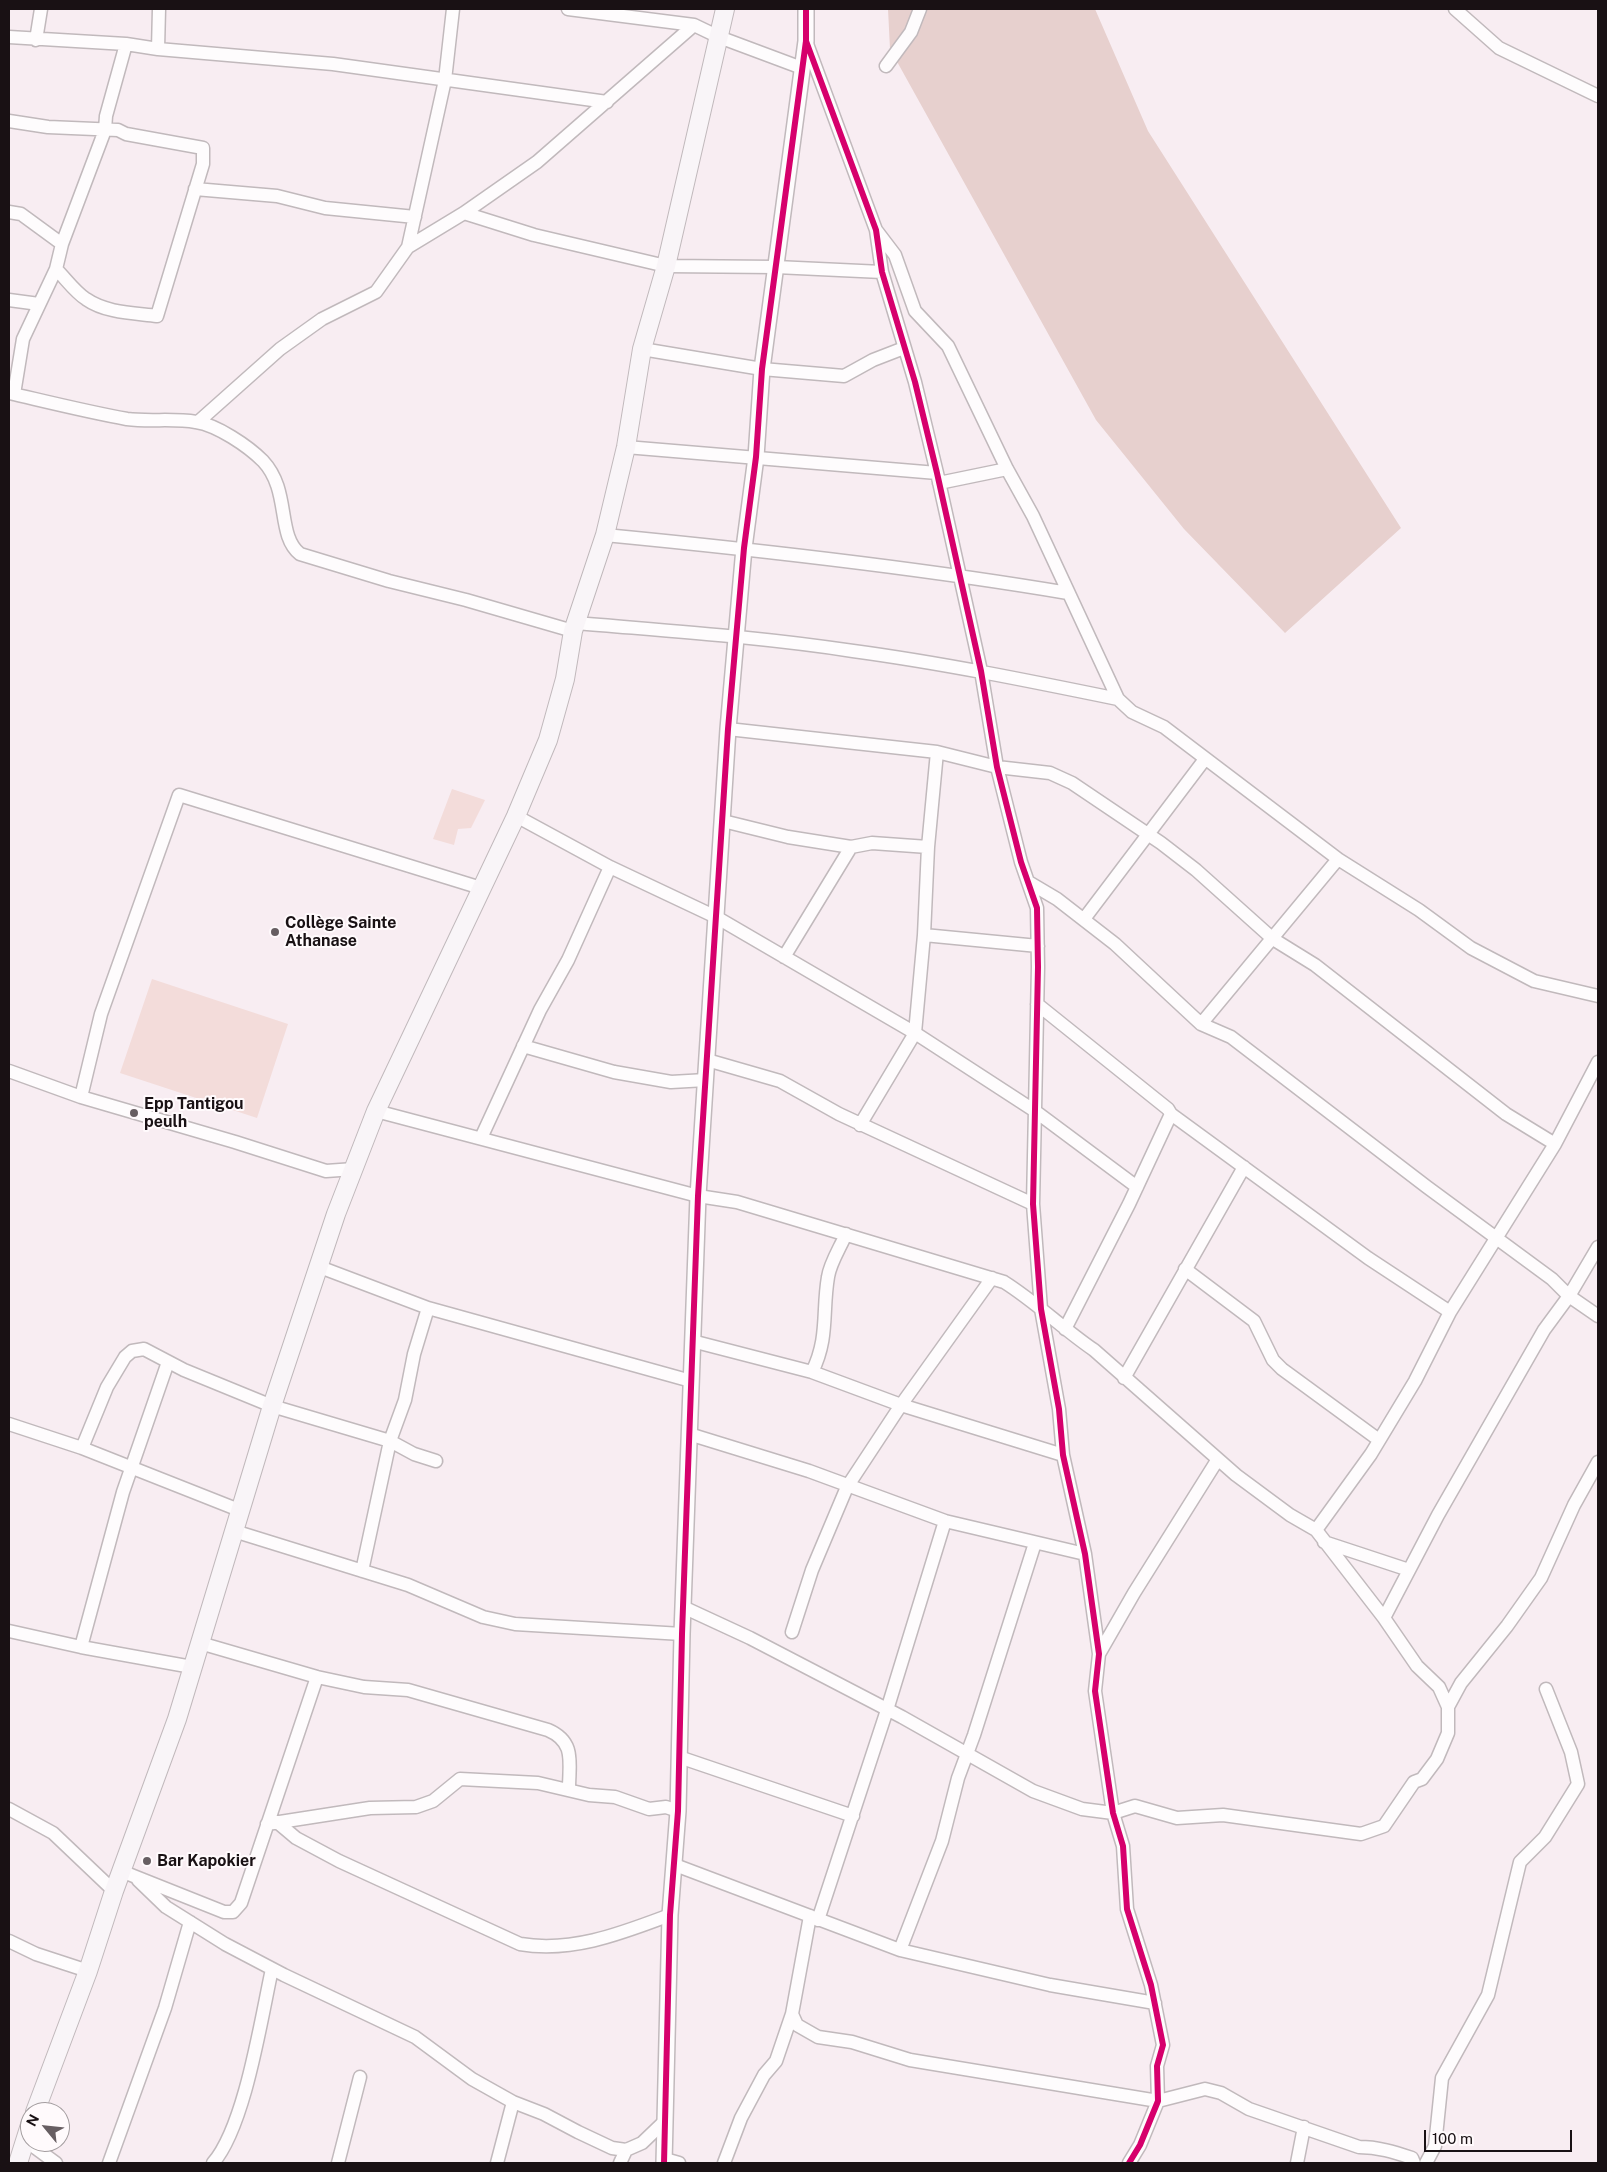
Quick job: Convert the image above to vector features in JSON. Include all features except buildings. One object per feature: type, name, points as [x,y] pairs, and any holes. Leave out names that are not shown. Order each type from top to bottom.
[{"type":"main road","points":[[39,2102],[88,1970],[121,1871],[177,1719],[272,1406],[317,1266],[376,1111],[516,816],[548,740],[565,679],[575,627],[605,535],[626,447],[642,349],[666,266],[725,9]]},
{"type":"street","points":[[36,40],[41,9]]},
{"type":"street","points":[[158,49],[159,9]]},
{"type":"street","points":[[198,422],[286,345],[322,319],[376,292],[408,247],[445,80],[453,9]]},
{"type":"street","points":[[568,9],[694,25],[718,37],[802,68]]},
{"type":"street","points":[[669,2162],[666,2120],[670,1915],[678,1811],[682,1634],[698,1196],[728,729],[744,548],[756,457],[762,369],[806,41],[806,9]]},
{"type":"street","points":[[886,66],[911,32],[920,9]]},
{"type":"street","points":[[1455,9],[1499,48],[1598,96]]},
{"type":"street","points":[[408,247],[464,213],[537,162],[694,25]]},
{"type":"street","points":[[9,37],[126,44],[158,49],[333,64],[607,102]]},
{"type":"street","points":[[806,41],[876,230],[882,272],[938,478],[980,671],[997,768],[1021,862],[1030,882],[1037,908],[1038,946],[1033,1204],[1041,1309],[1059,1409],[1063,1455],[1085,1554],[1099,1654],[1096,1691],[1113,1813],[1123,1846],[1126,1909],[1155,2004],[1163,2045],[1157,2066],[1158,2101],[1140,2145],[1129,2163]]},
{"type":"street","points":[[126,44],[106,116],[105,130],[62,244],[56,269],[23,339],[11,394],[129,419],[198,422],[244,444],[263,461],[274,475],[280,492],[290,546],[300,554],[389,581],[575,627],[736,636],[853,650],[980,671],[1118,699]]},
{"type":"street","points":[[9,121],[48,126],[118,130],[126,134],[203,148],[203,164],[157,316],[124,312],[96,305],[81,296],[56,269]]},
{"type":"street","points":[[195,189],[277,196],[324,208],[415,217]]},
{"type":"street","points":[[9,212],[21,214],[62,244]]},
{"type":"street","points":[[464,213],[534,235],[666,266],[776,267],[882,272]]},
{"type":"street","points":[[876,230],[895,255],[915,311],[948,346],[1007,469],[1033,516],[1118,699],[1132,712],[1164,727],[1338,858],[1419,910],[1480,953],[1534,981],[1598,996]]},
{"type":"street","points":[[9,300],[40,304]]},
{"type":"street","points":[[642,349],[762,369],[844,376],[873,360],[904,348]]},
{"type":"street","points":[[626,447],[756,457],[938,478],[1007,469]]},
{"type":"street","points":[[605,535],[744,548],[959,574],[1068,593]]},
{"type":"street","points":[[728,729],[937,752],[997,768],[1050,773],[1072,783],[1148,834],[1196,870],[1273,938],[1315,965],[1506,1114],[1555,1144]]},
{"type":"street","points":[[860,1124],[916,1033],[924,935],[928,847],[937,752]]},
{"type":"street","points":[[1084,919],[1205,759]]},
{"type":"street","points":[[81,1097],[102,1014],[179,795],[481,888]]},
{"type":"street","points":[[516,816],[610,867],[716,917],[916,1033],[1035,1111],[1137,1187]]},
{"type":"street","points":[[723,821],[788,837],[851,847],[872,843],[928,847]]},
{"type":"street","points":[[784,957],[851,847]]},
{"type":"street","points":[[1201,1024],[1338,858]]},
{"type":"street","points":[[481,1138],[523,1046],[568,960],[610,867]]},
{"type":"street","points":[[1030,882],[1058,899],[1115,944],[1201,1024],[1231,1037],[1494,1238],[1552,1279],[1569,1296],[1598,1316]]},
{"type":"street","points":[[924,935],[1038,946]]},
{"type":"street","points":[[1037,1004],[1168,1109],[1171,1114],[1397,1279],[1450,1312]]},
{"type":"street","points":[[523,1046],[614,1072],[672,1082],[706,1080]]},
{"type":"street","points":[[707,1060],[780,1081],[860,1124],[1033,1204]]},
{"type":"street","points":[[1316,1530],[1379,1440],[1415,1381],[1450,1312],[1494,1238],[1555,1144],[1598,1062]]},
{"type":"street","points":[[9,1071],[81,1097],[326,1171],[354,1169]]},
{"type":"street","points":[[376,1111],[698,1196],[737,1202],[1004,1282],[1024,1294],[1065,1329],[1094,1350],[1218,1459],[1290,1515],[1316,1530],[1384,1618],[1417,1666],[1439,1687],[1448,1707],[1448,1733],[1437,1759],[1422,1779],[1414,1782],[1384,1826],[1361,1834],[1223,1815],[1177,1818],[1135,1806],[1113,1813],[1082,1810],[1058,1802],[750,1638],[683,1607]]},
{"type":"street","points":[[1065,1329],[1137,1187],[1171,1114]]},
{"type":"street","points":[[1124,1378],[1244,1167]]},
{"type":"street","points":[[812,1372],[821,1354],[826,1318],[828,1276],[846,1234]]},
{"type":"street","points":[[1384,1618],[1544,1330],[1569,1296],[1598,1247]]},
{"type":"street","points":[[317,1266],[428,1308],[691,1381]]},
{"type":"street","points":[[1185,1269],[1254,1321],[1274,1360],[1282,1369],[1379,1440]]},
{"type":"street","points":[[792,1632],[812,1570],[847,1487],[901,1405],[992,1278]]},
{"type":"street","points":[[362,1571],[390,1441],[405,1400],[414,1354],[428,1308]]},
{"type":"street","points":[[692,1341],[812,1372],[901,1405],[1063,1455]]},
{"type":"street","points":[[82,1448],[107,1387],[125,1357],[132,1351],[144,1349],[168,1362],[272,1406],[390,1441],[414,1454],[436,1460]]},
{"type":"street","points":[[81,1647],[123,1492],[168,1362]]},
{"type":"street","points":[[9,1424],[82,1448],[240,1510]]},
{"type":"street","points":[[689,1434],[809,1471],[847,1487],[946,1521],[1085,1554]]},
{"type":"street","points":[[1099,1654],[1134,1592],[1218,1459]]},
{"type":"street","points":[[1448,1707],[1461,1683],[1507,1626],[1541,1578],[1574,1505],[1598,1462]]},
{"type":"street","points":[[724,2163],[746,2110],[764,2075],[776,2061],[792,2014],[814,1918],[852,1816],[946,1521]]},
{"type":"street","points":[[234,1531],[408,1585],[496,1620],[515,1624],[682,1634]]},
{"type":"street","points":[[1324,1542],[1409,1570]]},
{"type":"street","points":[[900,1950],[942,1841],[966,1754],[999,1659],[1035,1543]]},
{"type":"street","points":[[9,1631],[81,1647],[192,1667]]},
{"type":"street","points":[[200,1643],[317,1676],[364,1687],[408,1690],[559,1735],[568,1748],[569,1789]]},
{"type":"street","points":[[121,1871],[138,1880],[224,1912],[233,1912],[241,1903],[272,1823],[317,1676]]},
{"type":"street","points":[[1439,1687],[1461,1683]]},
{"type":"street","points":[[1426,2163],[1434,2146],[1442,2078],[1488,1994],[1520,1862],[1545,1837],[1578,1784],[1571,1752],[1546,1689]]},
{"type":"street","points":[[679,1757],[852,1816]]},
{"type":"street","points":[[272,1823],[370,1808],[416,1807],[432,1801],[460,1779],[538,1783],[589,1795],[615,1797],[649,1809],[666,1807],[678,1811]]},
{"type":"street","points":[[9,1809],[53,1833],[114,1891]]},
{"type":"street","points":[[272,1823],[339,1861],[520,1944],[540,1947],[604,1938],[670,1915]]},
{"type":"street","points":[[675,1866],[900,1950],[1050,1985],[1155,2004]]},
{"type":"street","points":[[138,1880],[166,1908],[190,1922],[272,1968],[415,2037],[472,2079],[513,2102],[544,2114],[612,2148],[626,2150],[642,2143],[666,2120]]},
{"type":"street","points":[[108,2163],[165,2008],[190,1922]]},
{"type":"street","points":[[9,1942],[36,1954],[88,1970]]},
{"type":"street","points":[[213,2163],[221,2152],[238,2113],[272,1968]]},
{"type":"street","points":[[792,2014],[796,2025],[818,2037],[852,2042],[902,2058],[1158,2101],[1205,2089],[1221,2093],[1249,2109],[1359,2148],[1373,2147],[1394,2152],[1412,2158],[1414,2163]]},
{"type":"street","points":[[338,2163],[360,2077]]},
{"type":"street","points":[[498,2163],[513,2102]]},
{"type":"street","points":[[1297,2163],[1304,2127]]},
{"type":"street","points":[[620,2163],[626,2150]]},
{"type":"street","points":[[46,2152],[56,2163]]},
{"type":"shaded area","points":[[888,9],[1095,9],[1148,131],[1401,528],[1285,633],[1184,529],[1096,420],[890,49]]},
{"type":"shaded area","points":[[452,789],[485,800],[471,828],[458,829],[454,845],[433,839]]},
{"type":"shaded area","points":[[152,979],[288,1024],[257,1118],[120,1073]]},
{"type":"cycle path","points":[[664,2163],[670,1915],[678,1811],[682,1634],[698,1196],[728,729],[744,548],[756,457],[762,369],[806,41],[806,9]]},
{"type":"cycle path","points":[[806,41],[876,230],[882,272],[915,382],[937,473],[981,671],[997,767],[1021,862],[1037,908],[1038,967],[1033,1204],[1041,1309],[1059,1409],[1063,1455],[1085,1554],[1099,1654],[1095,1691],[1113,1813],[1123,1846],[1127,1909],[1151,1985],[1163,2045],[1157,2066],[1158,2101],[1140,2145],[1129,2163]]},
{"type":"place","name":"Collège Sainte Athanase","points":[[275,932]]},
{"type":"place","name":"Epp Tantigou peulh","points":[[134,1113]]},
{"type":"place","name":"Bar Kapokier","points":[[147,1861]]}]
